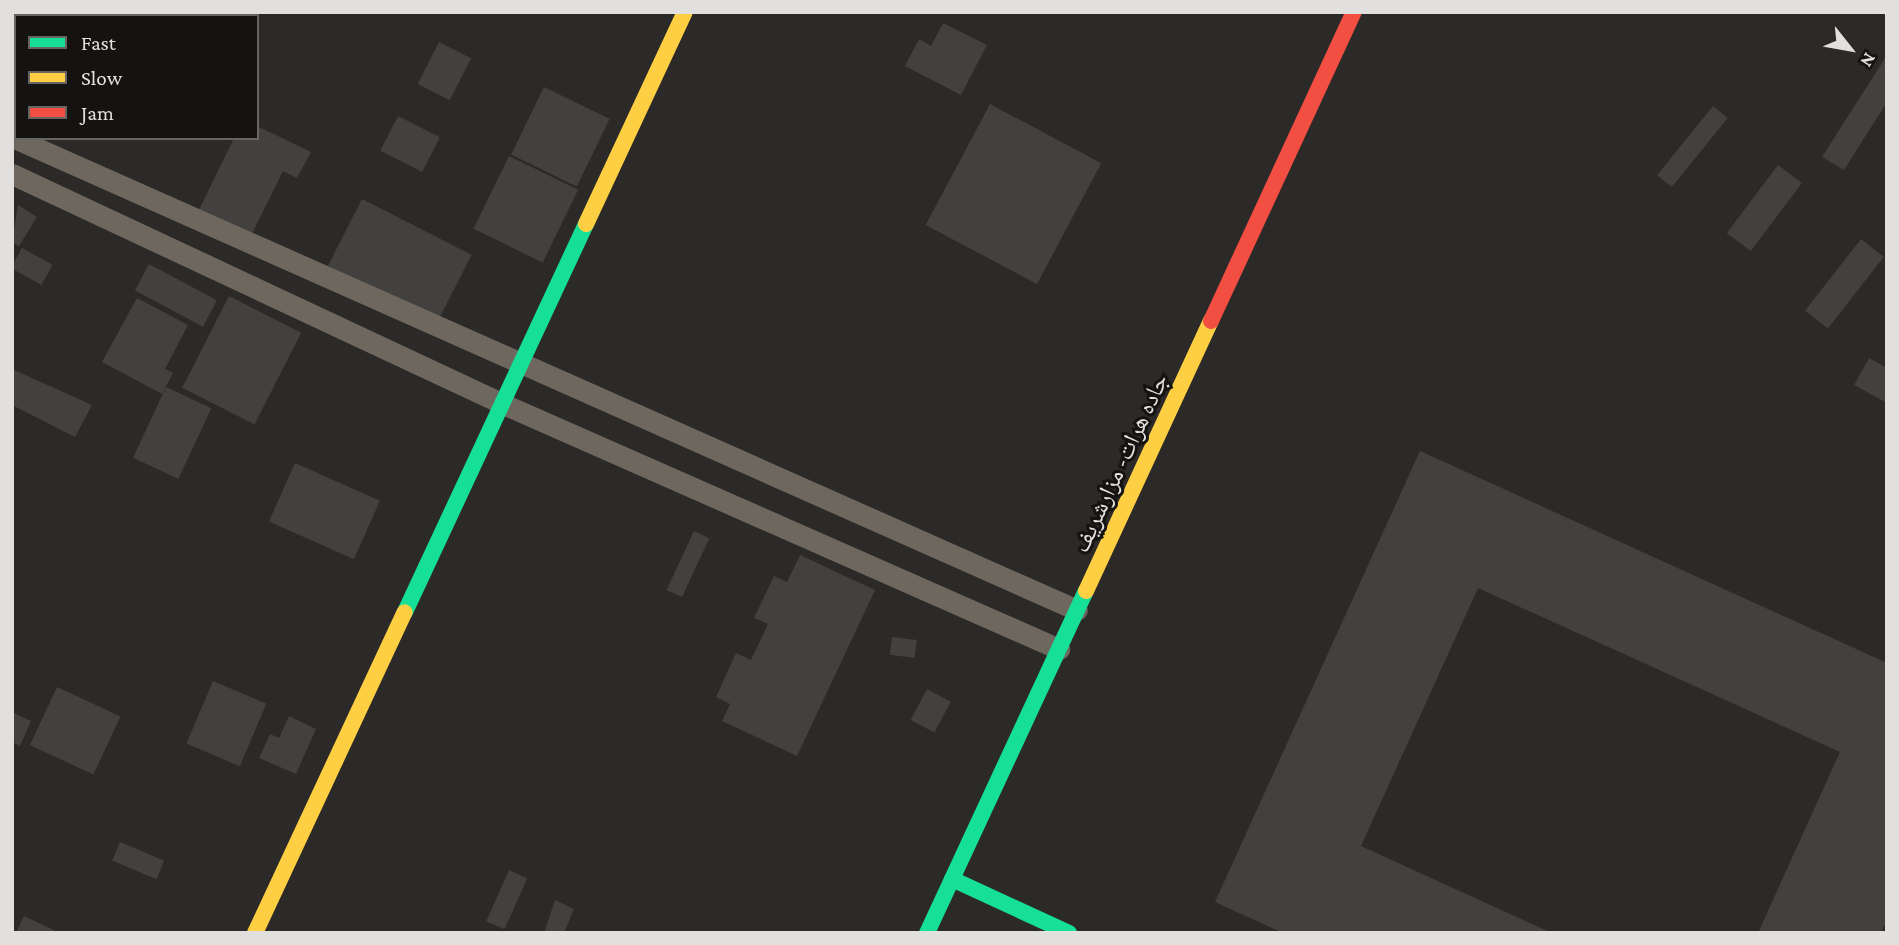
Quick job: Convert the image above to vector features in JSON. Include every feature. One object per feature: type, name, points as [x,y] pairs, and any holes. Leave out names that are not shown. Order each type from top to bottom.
[{"type":"main road","points":[[255,933],[685,12]]},
{"type":"main road","name":"جاده هرات- مزارشریف","points":[[927,933],[1354,12]]},
{"type":"main road","points":[[952,879],[1069,933]]},
{"type":"lane","points":[[19,140],[522,360],[1077,610]]},
{"type":"lane","points":[[12,174],[501,403],[1059,649]]},
{"type":"building","points":[[176,12],[234,12],[233,14]]},
{"type":"building","points":[[943,23],[987,45],[961,95],[905,66],[919,39],[931,46]]},
{"type":"building","points":[[439,42],[471,58],[450,100],[418,84]]},
{"type":"building","points":[[1887,55],[1887,102],[1844,170],[1822,157]]},
{"type":"building","points":[[544,87],[610,119],[577,186],[511,154]]},
{"type":"building","points":[[990,104],[1101,163],[1037,284],[926,225]]},
{"type":"building","points":[[1713,106],[1728,118],[1672,187],[1657,175]]},
{"type":"building","points":[[398,116],[440,137],[422,172],[380,151]]},
{"type":"building","points":[[259,127],[311,152],[297,178],[283,171],[249,240],[197,214],[233,140],[259,140]]},
{"type":"building","points":[[509,156],[578,190],[543,263],[473,229]]},
{"type":"building","points":[[1778,165],[1802,183],[1751,251],[1727,233]]},
{"type":"building","points":[[362,199],[472,255],[438,322],[328,266]]},
{"type":"building","points":[[18,205],[37,217],[19,246],[12,242]]},
{"type":"building","points":[[1861,239],[1884,257],[1828,329],[1805,311]]},
{"type":"building","points":[[22,248],[53,265],[41,285],[12,269]]},
{"type":"building","points":[[149,264],[217,300],[203,327],[135,290]]},
{"type":"building","points":[[229,296],[301,333],[254,425],[182,388]]},
{"type":"building","points":[[137,298],[188,325],[165,369],[173,373],[162,394],[102,362]]},
{"type":"building","points":[[1869,358],[1887,368],[1887,403],[1854,385]]},
{"type":"building","points":[[12,369],[92,405],[75,437],[12,405]]},
{"type":"building","points":[[166,387],[211,408],[178,479],[133,458]]},
{"type":"building","points":[[1420,451],[1887,663],[1887,920],[1881,933],[1758,933],[1840,752],[1478,588],[1361,846],[1552,933],[1283,933],[1215,902]]},
{"type":"building","points":[[295,463],[380,501],[354,559],[269,521]]},
{"type":"building","points":[[694,531],[709,538],[682,597],[667,590]]},
{"type":"building","points":[[800,555],[875,590],[797,756],[722,721],[730,704],[716,697],[736,653],[751,660],[768,624],[754,618],[774,576],[787,582]]},
{"type":"building","points":[[892,637],[917,640],[915,658],[890,655]]},
{"type":"building","points":[[213,681],[266,704],[240,766],[186,744]]},
{"type":"building","points":[[57,687],[120,717],[93,775],[30,745]]},
{"type":"building","points":[[927,689],[951,702],[934,733],[911,720]]},
{"type":"building","points":[[12,712],[31,721],[20,746],[12,742]]},
{"type":"building","points":[[289,716],[316,729],[296,774],[259,758],[270,734],[279,738]]},
{"type":"building","points":[[120,842],[164,861],[156,879],[112,860]]},
{"type":"building","points":[[509,870],[527,878],[504,929],[486,921]]},
{"type":"building","points":[[555,900],[574,909],[564,933],[544,933]]},
{"type":"building","points":[[24,916],[60,933],[16,933]]},
{"type":"traffic: fast","points":[[405,612],[586,224]]},
{"type":"traffic: fast","points":[[927,933],[1086,591]]},
{"type":"traffic: fast","points":[[952,879],[1069,933]]},
{"type":"traffic: slow","points":[[586,224],[685,12]]},
{"type":"traffic: slow","points":[[1086,591],[1211,321]]},
{"type":"traffic: slow","points":[[255,933],[405,612]]},
{"type":"traffic: jam","points":[[1211,321],[1354,12]]}]
